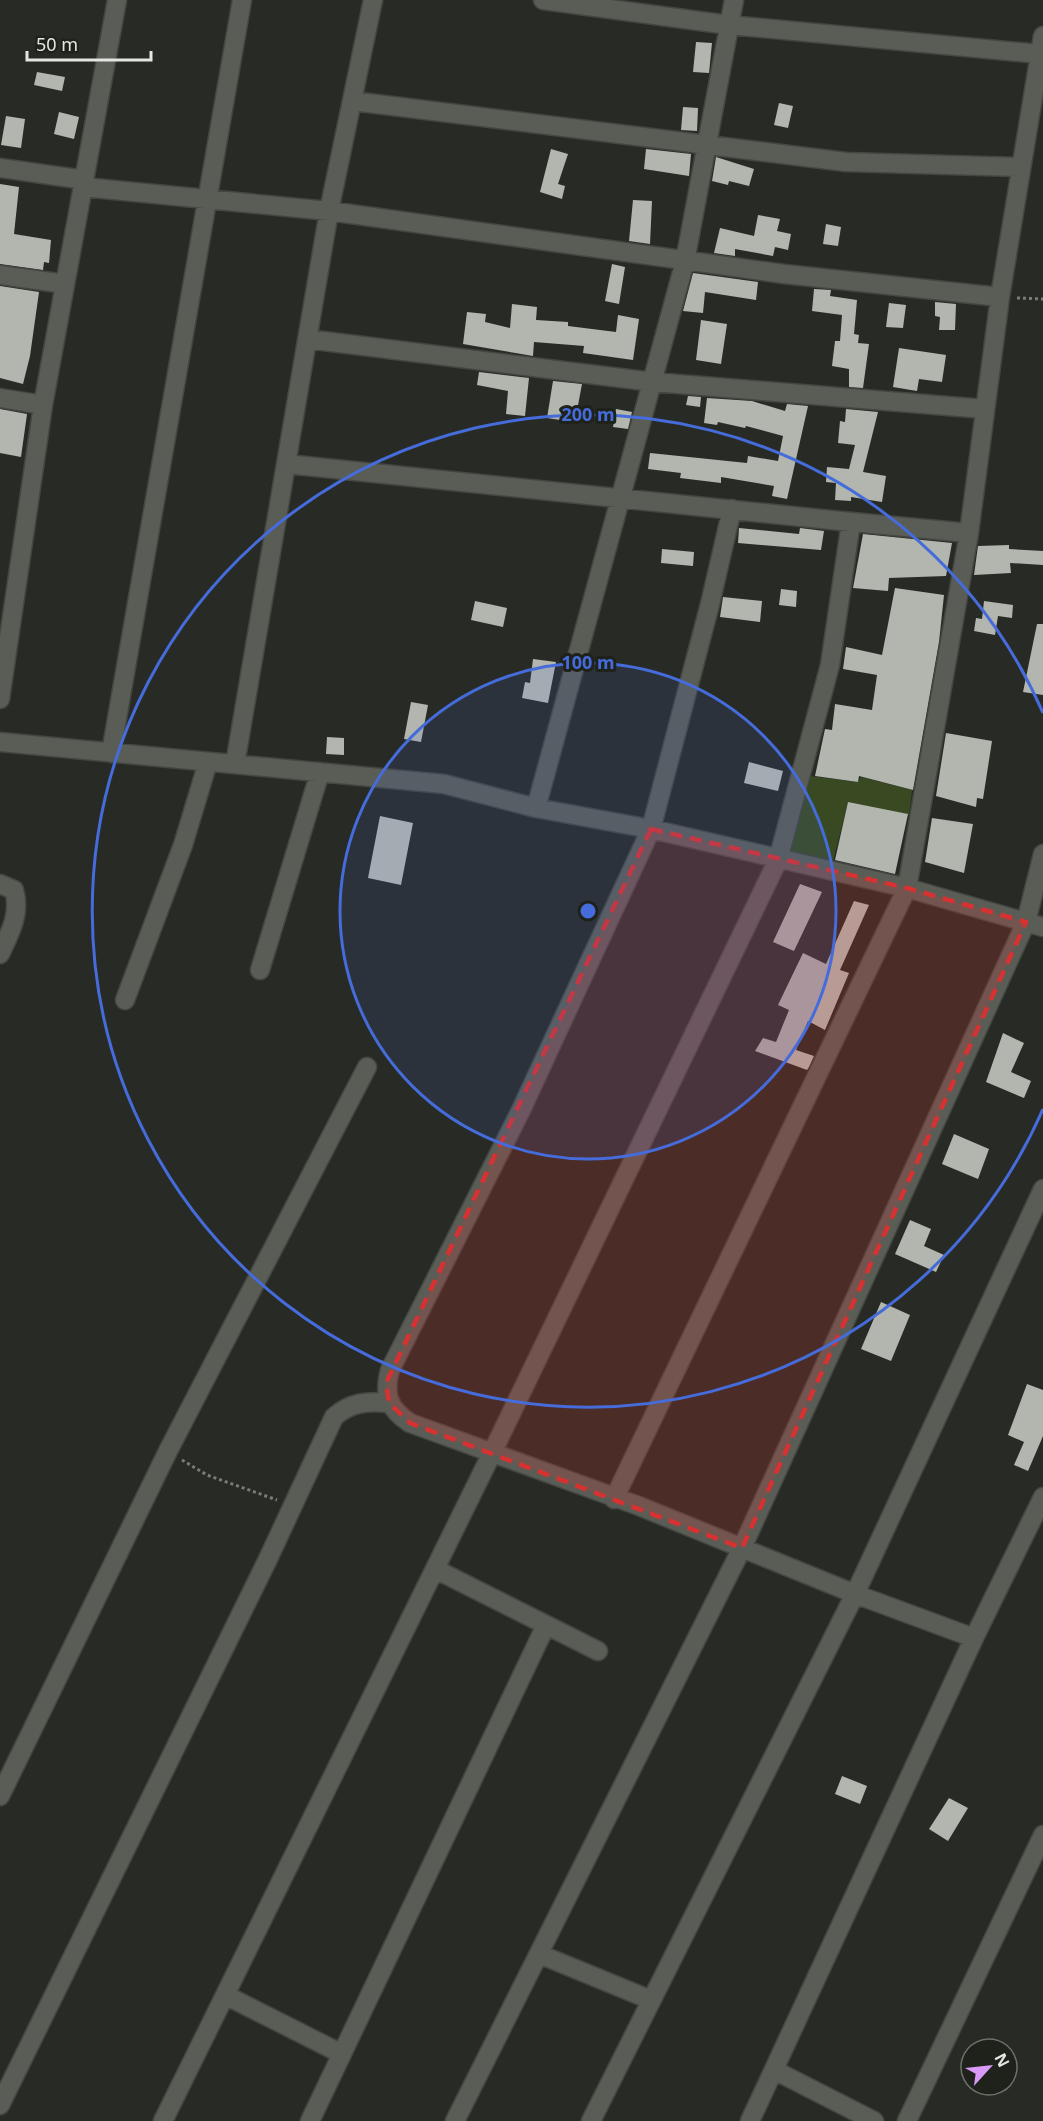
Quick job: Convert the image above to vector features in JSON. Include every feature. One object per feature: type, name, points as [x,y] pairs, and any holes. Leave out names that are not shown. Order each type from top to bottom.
[{"type":"street","points":[[0,699],[43,405],[117,0]]},
{"type":"street","points":[[111,753],[242,0]]},
{"type":"street","points":[[235,764],[329,211],[373,0]]},
{"type":"street","points":[[543,0],[592,3],[729,25],[1040,54]]},
{"type":"street","points":[[536,808],[685,261],[734,0]]},
{"type":"street","points":[[614,1499],[907,888],[969,533],[1000,297],[1043,36]]},
{"type":"street","points":[[352,100],[846,162],[1021,167]]},
{"type":"street","points":[[0,168],[84,183],[329,211],[685,261],[1000,297]]},
{"type":"street","points":[[0,275],[66,284]]},
{"type":"street","points":[[307,339],[652,382],[985,409]]},
{"type":"street","points":[[0,398],[43,405]]},
{"type":"street","points":[[286,464],[621,501],[732,509],[969,533]]},
{"type":"street","points":[[732,509],[711,604],[651,829],[521,1110],[390,1370],[386,1383],[389,1403],[397,1414],[410,1423],[614,1499],[639,1506],[855,1594],[974,1638]]},
{"type":"street","points":[[163,2121],[492,1454],[778,860],[830,665],[851,522]]},
{"type":"street","points":[[0,742],[444,784],[536,808],[651,829],[907,888],[1035,924]]},
{"type":"street","points":[[125,1000],[183,844],[208,762]]},
{"type":"street","points":[[260,970],[320,772]]},
{"type":"street","points":[[455,2121],[742,1548],[1035,924],[1043,854]]},
{"type":"street","points":[[0,884],[14,890],[18,902],[14,924],[0,954]]},
{"type":"street","points":[[0,1796],[168,1451],[367,1067]]},
{"type":"street","points":[[591,2121],[855,1594],[1043,1189]]},
{"type":"street","points":[[0,2105],[292,1508],[334,1417],[349,1406],[372,1401],[389,1403]]},
{"type":"street","points":[[750,2121],[974,1638],[1043,1497]]},
{"type":"street","points":[[435,1569],[598,1651]]},
{"type":"street","points":[[310,2121],[546,1625]]},
{"type":"street","points":[[907,2121],[1043,1836]]},
{"type":"street","points":[[538,1954],[651,2000]]},
{"type":"street","points":[[225,1995],[342,2054]]},
{"type":"street","points":[[774,2070],[874,2121]]},
{"type":"path","points":[[1000,297],[1043,299]]},
{"type":"path","points":[[168,1451],[207,1475],[240,1489],[266,1495],[292,1508]]},
{"type":"highlighted area","points":[[651,829],[907,888],[1026,922],[742,1548],[410,1423],[389,1403],[386,1383]]},
{"type":"green space","points":[[801,775],[858,782],[861,777],[912,790],[909,815],[848,802],[831,869],[778,860]]},
{"type":"building","points":[[696,42],[712,43],[709,73],[693,72]]},
{"type":"building","points":[[37,72],[65,77],[62,91],[34,85]]},
{"type":"building","points":[[779,103],[793,106],[788,128],[774,125]]},
{"type":"building","points":[[683,107],[698,108],[697,131],[681,130]]},
{"type":"building","points":[[59,112],[79,117],[74,139],[54,134]]},
{"type":"building","points":[[6,116],[25,119],[21,148],[1,145]]},
{"type":"building","points":[[551,149],[568,154],[558,184],[565,186],[562,199],[540,192]]},
{"type":"building","points":[[646,149],[691,154],[689,176],[644,169]]},
{"type":"building","points":[[716,157],[754,169],[749,186],[729,181],[728,185],[712,181]]},
{"type":"building","points":[[0,184],[19,187],[14,234],[51,240],[49,263],[44,262],[43,270],[0,264]]},
{"type":"building","points":[[633,200],[652,201],[650,244],[629,241]]},
{"type":"building","points":[[758,215],[780,219],[777,231],[791,234],[788,250],[775,247],[773,256],[735,249],[735,256],[714,253],[720,228],[754,236]]},
{"type":"building","points":[[826,224],[841,227],[838,246],[823,244]]},
{"type":"building","points":[[612,264],[625,267],[619,304],[605,301]]},
{"type":"building","points":[[693,273],[758,282],[756,300],[705,292],[703,313],[683,311]]},
{"type":"building","points":[[0,286],[39,292],[30,356],[23,384],[0,378]]},
{"type":"building","points":[[814,289],[831,290],[830,296],[857,300],[854,334],[859,335],[858,343],[869,344],[863,388],[849,387],[849,369],[832,366],[835,341],[840,341],[842,315],[812,311]]},
{"type":"building","points":[[935,302],[956,304],[955,330],[939,330],[940,317],[935,316]]},
{"type":"building","points":[[889,303],[906,305],[903,328],[886,327]]},
{"type":"building","points":[[512,304],[537,307],[536,320],[568,322],[568,326],[616,332],[618,315],[639,319],[633,360],[583,353],[584,346],[534,342],[533,356],[463,344],[467,312],[486,314],[485,322],[510,328]]},
{"type":"building","points":[[701,320],[727,324],[721,364],[696,360]]},
{"type":"building","points":[[899,348],[946,355],[942,382],[919,379],[917,391],[893,387]]},
{"type":"building","points":[[479,372],[529,378],[525,416],[506,414],[508,391],[477,385]]},
{"type":"building","points":[[553,381],[582,384],[576,416],[561,413],[560,420],[547,418]]},
{"type":"building","points":[[688,396],[701,397],[700,407],[686,405]]},
{"type":"building","points":[[707,398],[752,401],[785,411],[787,404],[808,406],[787,499],[772,496],[774,486],[721,477],[721,483],[680,478],[681,473],[648,469],[650,453],[747,463],[748,456],[778,461],[783,436],[746,426],[745,428],[718,422],[717,425],[704,423]]},
{"type":"building","points":[[0,409],[27,414],[21,457],[0,453]]},
{"type":"building","points":[[616,409],[632,412],[628,429],[613,427]]},
{"type":"building","points":[[846,409],[878,412],[863,472],[886,476],[882,502],[851,497],[851,501],[835,500],[836,483],[826,482],[827,467],[849,469],[855,445],[838,443],[840,421],[845,422]]},
{"type":"building","points":[[739,528],[799,534],[800,528],[824,531],[821,550],[738,543]]},
{"type":"building","points":[[863,534],[952,543],[946,576],[889,578],[888,591],[853,588]]},
{"type":"building","points":[[1009,545],[1009,549],[1043,551],[1043,565],[1010,563],[1011,573],[974,575],[978,546]]},
{"type":"building","points":[[662,549],[694,552],[693,566],[661,563]]},
{"type":"building","points":[[895,588],[944,595],[939,642],[913,790],[859,776],[858,782],[815,776],[825,729],[832,730],[835,704],[872,710],[877,675],[843,669],[846,647],[882,655]]},
{"type":"building","points":[[781,589],[797,591],[796,607],[779,605]]},
{"type":"building","points":[[723,597],[762,601],[760,622],[720,617]]},
{"type":"building","points":[[475,601],[507,608],[503,627],[471,620]]},
{"type":"building","points":[[984,601],[1013,605],[1012,618],[998,616],[995,635],[974,631],[976,618],[982,619]]},
{"type":"building","points":[[1037,624],[1043,624],[1043,695],[1023,692]]},
{"type":"building","points":[[533,659],[556,662],[548,703],[522,698],[525,682],[530,683]]},
{"type":"building","points":[[411,702],[428,705],[421,742],[404,739]]},
{"type":"building","points":[[946,733],[992,741],[983,799],[977,798],[976,807],[936,796]]},
{"type":"building","points":[[327,737],[344,738],[344,755],[326,754]]},
{"type":"building","points":[[749,762],[783,771],[778,791],[744,783]]},
{"type":"building","points":[[848,802],[908,814],[895,874],[835,860]]},
{"type":"building","points":[[380,816],[413,823],[401,885],[368,878]]},
{"type":"building","points":[[932,818],[973,824],[964,873],[925,862]]},
{"type":"building","points":[[800,884],[822,892],[794,951],[773,942]]},
{"type":"building","points":[[854,901],[869,905],[840,970],[849,973],[825,1030],[808,1021],[796,1050],[814,1056],[809,1067],[807,1070],[755,1051],[763,1038],[776,1042],[789,1010],[778,1005],[803,953],[826,964]]},
{"type":"building","points":[[1003,1033],[1024,1043],[1011,1072],[1031,1081],[1024,1098],[986,1082]]},
{"type":"building","points":[[954,1134],[989,1149],[978,1179],[942,1164]]},
{"type":"building","points":[[910,1220],[931,1229],[924,1246],[944,1255],[936,1272],[895,1254]]},
{"type":"building","points":[[881,1302],[910,1315],[891,1361],[861,1349]]},
{"type":"building","points":[[1027,1384],[1043,1390],[1043,1436],[1028,1471],[1014,1465],[1024,1442],[1008,1435]]},
{"type":"building","points":[[842,1776],[867,1786],[860,1804],[835,1794]]},
{"type":"building","points":[[949,1798],[968,1808],[948,1841],[929,1829]]}]
